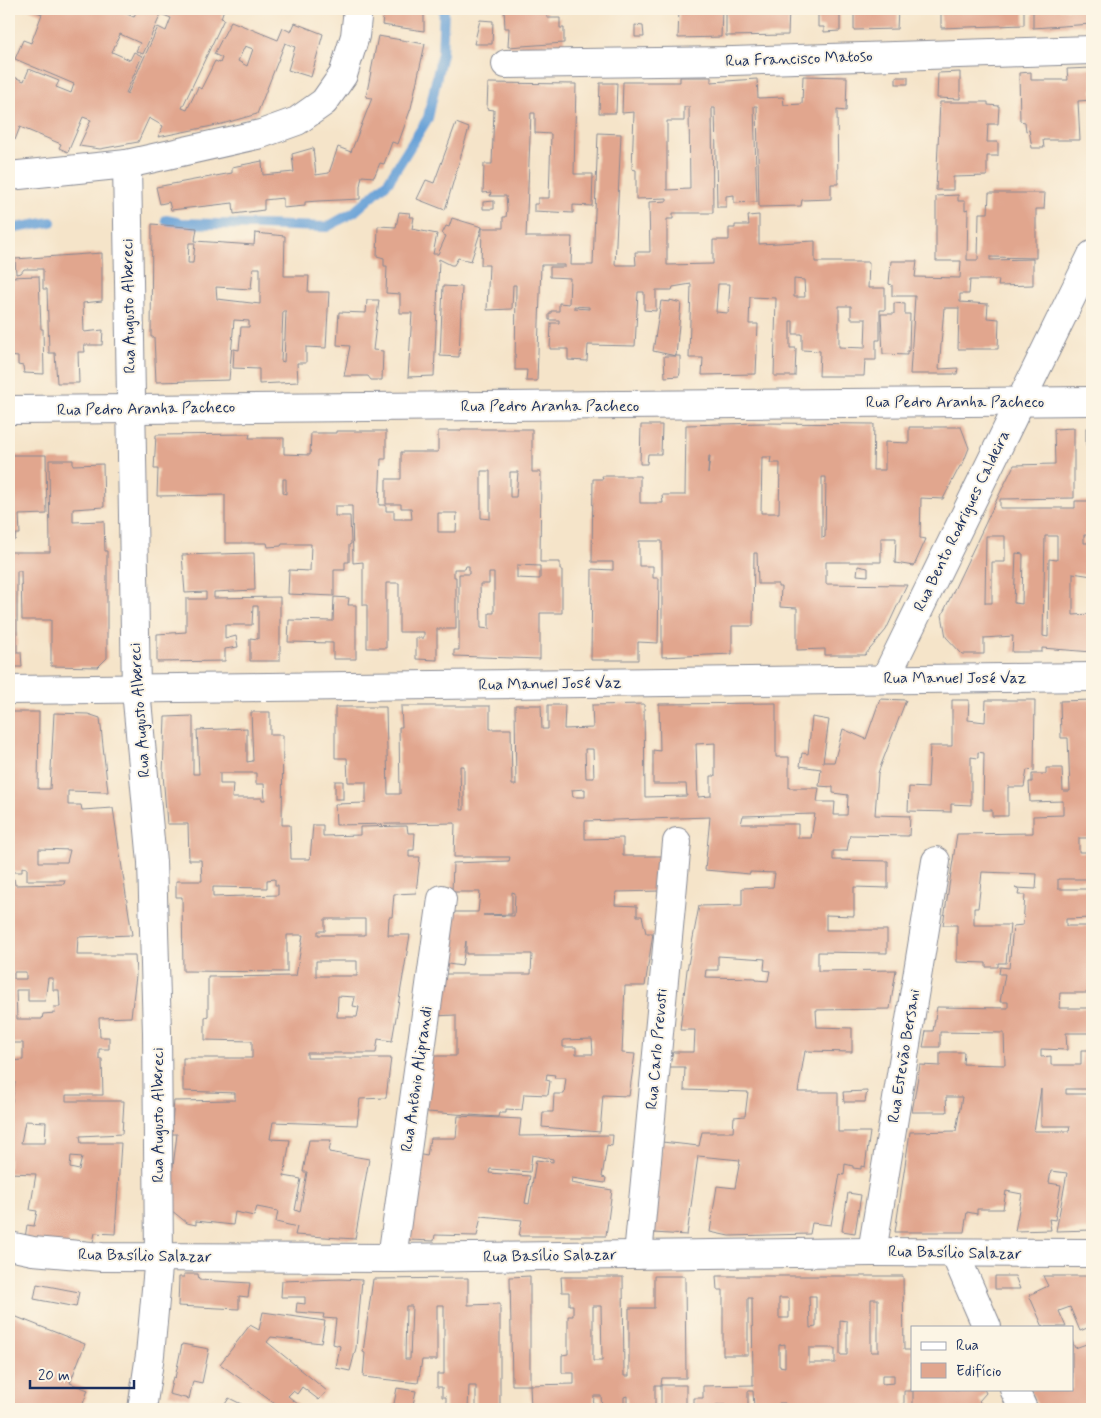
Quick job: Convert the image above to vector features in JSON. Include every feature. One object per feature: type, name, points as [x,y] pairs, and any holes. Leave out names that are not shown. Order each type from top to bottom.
[{"type":"street","points":[[9,176],[127,164],[261,134],[297,121],[324,102],[343,75],[356,36],[358,9]]},
{"type":"street","name":"Rua Francisco Matoso","points":[[506,64],[733,61],[1092,50]]},
{"type":"street","name":"Rua Augusto Albereci","points":[[127,164],[136,690],[152,862],[157,1032],[158,1256],[150,1355],[142,1409]]},
{"type":"street","name":"Rua Bento Rodrigues Caldeira","points":[[884,679],[1092,255]]},
{"type":"street","name":"Rua Pedro Aranha Pacheco","points":[[9,410],[1092,401]]},
{"type":"street","name":"Rua Manuel José Vaz","points":[[9,690],[1092,678]]},
{"type":"street","name":"Rua Carlo Prevosti","points":[[638,1255],[677,842]]},
{"type":"street","name":"Rua Estevão Bersani","points":[[872,1252],[936,861]]},
{"type":"street","name":"Rua Antônio Aliprandi","points":[[392,1258],[442,899]]},
{"type":"street","name":"Rua Basílio Salazar","points":[[9,1246],[33,1251],[102,1257],[392,1258],[872,1252],[955,1254],[1092,1253]]},
{"type":"street","points":[[955,1254],[987,1326]]},
{"type":"street","points":[[1014,1390],[1023,1409]]},
{"type":"building","points":[[28,9],[121,9],[120,11],[134,17],[137,9],[224,9],[221,18],[224,19],[182,108],[187,110],[198,87],[201,89],[215,61],[220,63],[222,58],[214,54],[231,21],[278,40],[283,28],[291,32],[295,23],[323,34],[311,77],[288,70],[295,47],[285,43],[257,114],[222,124],[158,137],[163,126],[149,118],[138,142],[100,149],[79,146],[91,120],[83,117],[68,152],[59,148],[61,144],[20,127],[15,140],[9,137],[9,75],[24,81],[29,69],[59,81],[56,87],[71,93],[74,84],[15,59],[23,40],[31,43],[42,14]],"holes":[[[161,14],[171,18],[166,31],[158,27],[127,95],[126,93],[142,56],[134,52],[130,60],[112,52],[120,34],[140,43],[136,51],[143,54]],[[245,46],[253,49],[247,66],[238,61]]]},
{"type":"building","points":[[384,9],[424,9],[424,31],[382,25]]},
{"type":"building","points":[[504,9],[547,9],[547,18],[560,18],[560,28],[564,28],[564,43],[508,47],[509,28],[505,28]]},
{"type":"building","points":[[679,9],[722,9],[721,37],[678,38]]},
{"type":"building","points":[[726,9],[789,9],[788,35],[726,36]]},
{"type":"building","points":[[818,9],[840,9],[840,31],[824,32],[824,27],[818,27]]},
{"type":"building","points":[[854,9],[898,9],[897,29],[854,30]]},
{"type":"building","points":[[941,9],[1024,9],[1024,25],[941,28]]},
{"type":"building","points":[[1033,9],[1092,9],[1092,24],[1033,28]]},
{"type":"building","points":[[480,20],[493,21],[492,44],[474,44]]},
{"type":"building","points":[[635,25],[643,26],[644,37],[635,37]]},
{"type":"building","points":[[378,36],[425,44],[411,108],[398,144],[392,142],[384,164],[380,163],[374,177],[362,176],[360,199],[305,202],[305,206],[283,208],[283,198],[264,200],[264,210],[234,214],[233,203],[171,210],[169,202],[160,204],[156,187],[232,173],[232,167],[262,161],[263,175],[294,172],[292,154],[313,148],[316,175],[329,173],[338,147],[351,152],[372,98],[366,97]]},
{"type":"building","points":[[1092,68],[1092,100],[1078,101],[1080,140],[1043,140],[1044,148],[1032,148],[1029,130],[1026,131],[1025,122],[1020,121],[1019,73],[1031,72],[1031,80],[1068,80],[1067,69]]},
{"type":"building","points":[[960,72],[960,99],[937,98],[938,73]]},
{"type":"building","points":[[803,76],[847,77],[846,111],[837,110],[838,184],[831,184],[831,199],[802,200],[801,206],[759,207],[757,106],[754,106],[757,202],[734,203],[734,195],[726,196],[726,207],[717,207],[715,108],[712,108],[713,213],[673,213],[673,219],[667,219],[667,265],[713,264],[713,240],[729,240],[729,228],[735,228],[735,225],[749,225],[748,216],[759,215],[759,244],[815,241],[815,262],[869,262],[868,288],[885,288],[885,310],[880,310],[880,340],[876,340],[876,360],[865,360],[864,376],[819,376],[820,351],[802,350],[802,334],[793,334],[793,321],[790,321],[790,348],[796,348],[795,376],[774,376],[776,298],[750,297],[749,324],[758,324],[756,374],[702,375],[703,358],[689,358],[691,284],[673,287],[672,290],[656,290],[656,311],[644,310],[644,292],[638,292],[635,346],[588,345],[587,361],[568,360],[568,349],[550,349],[551,323],[559,323],[559,320],[549,320],[551,311],[559,311],[559,303],[569,304],[570,278],[550,277],[550,267],[565,267],[565,265],[541,265],[537,381],[526,381],[527,370],[515,370],[516,285],[513,285],[512,309],[487,310],[489,265],[481,265],[482,228],[503,228],[503,217],[506,217],[507,209],[506,196],[490,196],[491,192],[483,193],[484,164],[492,164],[494,110],[487,109],[488,83],[576,84],[574,174],[593,174],[592,206],[573,205],[573,213],[534,211],[534,204],[538,204],[538,198],[549,198],[551,134],[535,133],[535,113],[531,113],[526,237],[572,237],[571,265],[593,265],[598,133],[621,134],[615,265],[636,265],[635,252],[650,252],[649,202],[667,201],[667,198],[636,199],[636,170],[632,169],[634,112],[622,113],[623,82],[680,82],[680,77],[711,77],[711,82],[757,79],[758,98],[783,97],[784,105],[802,104]],"holes":[[[684,107],[689,107],[690,189],[667,190],[667,121],[684,121]],[[794,279],[804,280],[805,297],[794,297]],[[718,284],[730,284],[728,313],[716,312]],[[574,306],[589,307],[589,309],[574,308]],[[839,306],[851,306],[851,319],[866,319],[865,348],[839,347]]]},
{"type":"building","points":[[896,77],[908,77],[908,84],[896,84]]},
{"type":"building","points":[[600,83],[617,83],[616,113],[599,113]]},
{"type":"building","points":[[940,102],[988,102],[988,105],[999,106],[998,124],[988,124],[987,142],[998,142],[998,156],[987,156],[987,176],[953,177],[953,190],[936,190]]},
{"type":"building","points":[[456,123],[469,128],[445,210],[417,199],[426,180],[434,183]]},
{"type":"building","points":[[989,193],[1045,193],[1044,209],[1036,209],[1036,258],[990,257],[990,260],[1033,259],[1033,285],[998,286],[999,280],[970,280],[969,294],[960,294],[960,302],[988,304],[987,318],[999,319],[998,349],[958,349],[959,308],[944,308],[939,369],[958,368],[957,374],[910,374],[915,296],[892,296],[892,285],[889,284],[891,261],[917,261],[915,277],[960,278],[961,261],[936,261],[936,196],[958,195],[958,201],[965,201],[965,210],[968,209],[967,260],[978,260],[979,213],[988,213]]},
{"type":"building","points":[[494,201],[494,209],[483,209],[483,202]]},
{"type":"building","points":[[399,212],[410,213],[409,217],[414,217],[412,229],[437,234],[433,254],[438,254],[446,236],[442,234],[446,226],[449,227],[452,218],[482,227],[471,261],[458,258],[454,265],[451,265],[439,259],[434,376],[408,377],[412,313],[400,313],[400,294],[386,293],[387,266],[384,266],[384,258],[377,256],[378,226],[396,227]]},
{"type":"building","points":[[152,224],[197,228],[195,241],[254,245],[255,233],[285,236],[284,276],[309,276],[308,292],[329,292],[326,348],[306,347],[306,363],[297,363],[298,382],[259,384],[259,369],[233,368],[234,349],[239,350],[241,327],[249,327],[249,321],[234,320],[229,380],[156,382],[154,337],[151,337]],"holes":[[[189,243],[195,243],[193,263],[188,263]],[[253,268],[260,268],[260,304],[217,299],[216,287],[251,289]],[[283,311],[286,311],[284,362],[281,361]]]},
{"type":"building","points":[[102,253],[102,301],[83,303],[84,332],[103,330],[102,345],[84,345],[85,352],[78,352],[79,383],[57,383],[55,353],[49,353],[47,289],[43,289],[43,269],[24,269],[21,273],[16,274],[15,259]]},
{"type":"building","points":[[39,276],[44,374],[24,373],[23,366],[18,365],[18,357],[9,356],[9,277]]},
{"type":"building","points":[[443,286],[462,287],[459,357],[440,356]]},
{"type":"building","points":[[367,300],[379,300],[373,350],[383,351],[382,380],[371,380],[368,376],[344,376],[350,346],[337,345],[339,312],[366,313]]},
{"type":"building","points":[[670,300],[681,303],[676,356],[653,351],[661,301],[670,302]]},
{"type":"building","points":[[894,303],[905,304],[905,314],[910,314],[909,351],[907,351],[907,355],[883,354],[881,314],[894,314]]},
{"type":"building","points":[[664,356],[680,356],[679,376],[665,377]]},
{"type":"building","points":[[762,423],[874,424],[873,470],[885,470],[885,442],[909,443],[909,427],[961,427],[969,448],[962,466],[960,466],[943,499],[921,498],[920,538],[926,539],[914,566],[895,563],[896,538],[881,538],[881,562],[826,562],[826,584],[907,585],[886,630],[865,655],[825,655],[825,649],[797,650],[797,608],[780,607],[781,587],[778,587],[778,584],[758,584],[757,553],[754,553],[753,626],[732,626],[732,654],[662,657],[662,541],[639,541],[639,566],[653,566],[653,578],[659,578],[658,643],[638,642],[638,660],[591,660],[592,569],[613,570],[613,562],[592,562],[593,479],[603,479],[602,476],[640,476],[640,503],[663,503],[662,495],[685,495],[686,425]],"holes":[[[762,457],[771,457],[770,463],[780,463],[779,513],[761,513]],[[822,477],[826,477],[825,537],[822,538]]]},
{"type":"building","points":[[641,425],[662,425],[661,454],[648,454],[647,464],[640,464]]},
{"type":"building","points":[[1074,428],[1074,498],[1000,499],[1000,508],[1075,508],[1075,501],[1092,501],[1092,535],[1084,535],[1084,543],[1092,543],[1092,576],[1073,573],[1073,615],[1092,614],[1092,652],[1042,648],[1042,652],[1012,652],[1013,636],[984,638],[984,654],[962,654],[946,637],[942,615],[1014,465],[1055,464],[1054,429]],"holes":[[[986,536],[1005,536],[1005,562],[992,562],[992,603],[985,603]],[[1045,536],[1057,536],[1057,560],[1049,559],[1048,637],[1043,636]],[[1016,553],[1023,554],[1022,604],[1014,603]]]},
{"type":"building","points":[[1086,428],[1092,428],[1092,445],[1086,445]]},
{"type":"building","points":[[461,429],[532,429],[532,472],[541,472],[540,562],[560,562],[560,570],[562,570],[562,613],[540,613],[540,659],[454,656],[454,650],[459,650],[459,574],[469,574],[469,566],[466,566],[465,569],[454,569],[454,577],[456,577],[456,629],[437,629],[437,660],[416,659],[416,638],[424,638],[424,632],[399,632],[399,583],[386,583],[386,648],[367,648],[367,605],[363,605],[363,562],[353,563],[352,506],[335,506],[335,516],[350,516],[351,544],[349,545],[349,562],[345,562],[345,570],[334,570],[334,596],[288,594],[289,570],[310,571],[311,544],[282,544],[281,546],[268,547],[267,543],[225,543],[225,495],[157,496],[158,469],[154,469],[156,435],[250,434],[249,438],[284,438],[284,454],[310,455],[311,433],[386,431],[386,459],[381,459],[379,505],[386,505],[386,511],[394,511],[394,519],[412,519],[411,508],[401,508],[401,504],[386,504],[386,479],[401,479],[401,452],[438,452],[438,431],[461,431]],"holes":[[[481,471],[490,471],[490,519],[481,518]],[[510,472],[518,472],[516,497],[510,497]],[[283,479],[286,479],[286,494],[283,493]],[[438,513],[457,513],[456,532],[438,532]],[[517,565],[540,566],[540,579],[517,578]],[[489,573],[494,573],[494,613],[489,613],[489,629],[481,628],[480,584],[489,584]]]},
{"type":"building","points":[[9,455],[46,455],[47,514],[19,515],[20,534],[16,534],[15,540],[9,540]]},
{"type":"building","points":[[49,460],[73,460],[73,465],[103,464],[104,507],[73,509],[73,522],[104,521],[105,551],[107,551],[107,658],[98,667],[51,666],[51,620],[22,620],[21,571],[17,571],[17,652],[21,652],[22,667],[9,667],[9,552],[50,552]]},
{"type":"building","points":[[254,553],[255,590],[214,592],[214,598],[280,597],[280,661],[250,661],[250,638],[258,639],[258,606],[253,606],[252,625],[225,625],[225,639],[236,636],[238,647],[225,649],[225,661],[157,662],[157,634],[186,632],[186,599],[206,599],[206,592],[185,593],[182,555]]},
{"type":"building","points":[[858,566],[868,568],[868,576],[857,575]]},
{"type":"building","points":[[334,597],[349,598],[348,605],[356,605],[356,659],[333,659],[333,643],[288,642],[289,620],[333,621]]},
{"type":"building","points":[[880,699],[906,700],[878,773],[875,815],[910,816],[909,836],[850,835],[847,851],[833,851],[833,860],[888,861],[888,888],[854,887],[854,916],[826,915],[826,930],[887,930],[887,953],[818,952],[818,971],[896,970],[890,1009],[816,1010],[817,1027],[852,1028],[852,1052],[805,1051],[798,1092],[838,1092],[838,1132],[870,1132],[865,1167],[861,1166],[861,1169],[853,1168],[853,1166],[845,1164],[844,1175],[840,1174],[831,1225],[812,1223],[810,1234],[729,1236],[710,1232],[717,1186],[735,1188],[740,1160],[698,1156],[687,1235],[653,1233],[662,1142],[699,1146],[702,1132],[733,1132],[734,1117],[745,1116],[748,1092],[684,1090],[685,1067],[669,1067],[673,1052],[694,1052],[695,1030],[680,1030],[687,970],[699,906],[742,905],[742,888],[773,887],[775,873],[750,872],[750,874],[705,870],[710,817],[585,821],[585,839],[623,838],[623,856],[666,856],[660,891],[616,892],[615,905],[637,906],[637,916],[642,916],[646,933],[653,933],[645,986],[625,986],[622,1053],[635,1054],[629,1096],[603,1095],[600,1132],[542,1127],[543,1112],[553,1112],[554,1094],[564,1094],[566,1078],[554,1078],[555,1075],[547,1074],[546,1080],[550,1081],[548,1095],[524,1094],[522,1110],[506,1109],[506,1113],[499,1113],[498,1117],[427,1112],[426,1056],[456,1056],[456,1015],[432,1016],[439,974],[531,974],[532,954],[466,954],[466,941],[462,966],[441,963],[448,912],[478,912],[480,892],[452,892],[453,863],[509,861],[510,857],[454,857],[455,823],[336,825],[335,804],[366,803],[366,782],[348,782],[347,758],[335,758],[335,707],[386,707],[388,794],[400,794],[399,727],[402,727],[401,706],[490,706],[490,729],[511,729],[512,785],[516,785],[515,705],[541,705],[542,729],[548,729],[548,705],[565,705],[564,729],[593,728],[592,705],[644,704],[645,797],[687,796],[686,784],[653,784],[653,750],[660,751],[659,704],[776,703],[776,757],[789,757],[789,788],[819,788],[817,802],[835,802],[834,815],[847,815],[848,795],[833,793],[833,787],[819,786],[821,769],[800,766],[802,753],[808,754],[812,717],[829,720],[823,762],[834,762],[843,729],[866,739]],"holes":[[[715,743],[715,776],[711,776],[711,796],[698,797],[696,744]],[[585,749],[593,749],[594,778],[586,778]],[[460,766],[464,766],[464,810],[461,810]],[[585,789],[585,797],[573,797],[572,790]],[[815,814],[811,838],[798,838],[798,824],[741,824],[743,816]],[[512,892],[515,893],[514,916],[483,915],[512,914]],[[718,956],[765,959],[764,970],[770,971],[768,981],[756,980],[756,978],[705,977],[706,970],[718,970]],[[592,1039],[593,1054],[576,1054],[576,1047],[563,1047],[563,1040]]]},
{"type":"building","points":[[952,700],[969,700],[968,720],[985,722],[986,700],[1035,700],[1034,771],[1027,770],[1024,787],[1008,787],[1008,816],[992,816],[992,810],[983,810],[984,753],[978,752],[978,758],[971,757],[971,805],[951,804],[951,812],[908,811],[909,787],[928,788],[930,746],[952,746]]},
{"type":"building","points":[[1092,700],[1092,838],[1079,838],[1079,852],[1092,852],[1092,879],[1058,879],[1058,889],[1092,889],[1092,918],[1066,919],[1066,926],[1092,926],[1092,1033],[1066,1033],[1067,1050],[1041,1049],[1041,1057],[1051,1056],[1051,1065],[1081,1065],[1081,1050],[1092,1050],[1092,1089],[1066,1089],[1066,1094],[1092,1094],[1092,1230],[1056,1231],[1067,1173],[1051,1171],[1049,1183],[1061,1185],[1055,1220],[1049,1219],[1051,1230],[1015,1231],[1022,1194],[1006,1191],[1003,1209],[977,1209],[977,1214],[967,1212],[964,1232],[895,1232],[910,1132],[956,1131],[962,1097],[946,1097],[947,1112],[912,1112],[920,1065],[940,1066],[940,1052],[964,1052],[963,1064],[1005,1065],[1004,1033],[940,1032],[940,1047],[923,1047],[926,1031],[933,1031],[937,1007],[1008,1008],[1008,1002],[1000,1002],[1005,974],[999,974],[1000,967],[1009,968],[1013,926],[1023,925],[1025,895],[1018,895],[1019,890],[1015,888],[1036,889],[1037,874],[982,872],[978,908],[974,908],[974,925],[1010,925],[1006,963],[998,963],[998,967],[986,967],[986,963],[957,962],[957,925],[943,925],[957,834],[1033,833],[1033,816],[1063,815],[1063,801],[1030,802],[1029,782],[1032,782],[1032,774],[1046,774],[1046,768],[1062,768],[1063,791],[1070,791],[1068,738],[1061,738],[1060,701]],"holes":[[[1060,993],[1088,993],[1088,1008],[1059,1008]],[[1041,1089],[1041,1126],[1070,1126],[1069,1131],[1034,1131]]]},
{"type":"building","points":[[9,712],[39,712],[38,789],[50,789],[54,713],[88,714],[100,718],[108,792],[68,791],[68,805],[81,805],[82,810],[113,808],[132,935],[78,937],[77,955],[135,955],[136,976],[131,1017],[99,1018],[100,1037],[109,1037],[109,1049],[99,1049],[99,1059],[102,1059],[103,1095],[66,1095],[66,1101],[124,1101],[122,1134],[80,1136],[81,1143],[121,1143],[115,1234],[95,1233],[93,1242],[69,1240],[68,1246],[25,1238],[27,1225],[34,1226],[37,1211],[30,1210],[36,1174],[9,1173],[9,1102],[12,1102],[15,1082],[9,1082],[9,1061],[23,1060],[23,1043],[9,1043],[9,879],[14,879],[15,885],[64,884],[65,880],[27,880],[27,868],[22,867],[22,872],[13,872],[13,863],[9,863]],"holes":[[[39,849],[70,850],[67,862],[39,862]],[[14,972],[26,972],[26,979],[14,979]],[[48,978],[53,978],[53,990],[59,990],[60,1007],[54,1007],[55,1013],[43,1014],[42,1019],[17,1019],[16,990],[28,990],[28,1001],[45,1001]],[[25,1121],[46,1122],[45,1143],[21,1143]],[[71,1156],[82,1157],[79,1170],[70,1168]]]},
{"type":"building","points":[[251,712],[270,712],[270,735],[283,735],[282,825],[290,825],[291,859],[310,859],[313,825],[323,825],[323,836],[360,835],[360,827],[407,826],[408,833],[415,833],[414,850],[409,850],[409,857],[420,857],[416,893],[394,894],[392,917],[389,917],[388,935],[410,935],[392,1041],[378,1039],[376,1053],[307,1053],[307,1058],[391,1058],[386,1098],[360,1099],[357,1125],[273,1122],[270,1139],[290,1140],[284,1176],[301,1179],[295,1210],[300,1212],[307,1172],[303,1172],[309,1140],[331,1140],[329,1152],[369,1159],[355,1239],[295,1235],[297,1227],[276,1222],[278,1211],[257,1207],[254,1216],[235,1212],[233,1225],[196,1221],[196,1225],[187,1223],[171,1210],[168,1167],[173,1167],[177,1134],[171,1134],[174,1101],[235,1100],[235,1093],[183,1091],[183,1058],[252,1058],[252,1041],[205,1040],[205,1017],[208,1016],[208,977],[296,976],[303,935],[287,935],[287,972],[183,971],[182,897],[176,897],[176,881],[202,881],[201,860],[189,860],[188,824],[167,824],[163,774],[165,717],[193,716],[193,774],[199,774],[197,730],[247,728],[247,762],[253,761]],"holes":[[[220,773],[256,773],[256,784],[264,784],[265,800],[262,800],[262,798],[232,798],[233,784],[220,784]],[[275,879],[275,885],[278,885],[278,895],[213,897],[213,887],[267,888],[267,880]],[[325,919],[365,919],[365,935],[318,935],[318,931],[325,931]],[[316,961],[357,961],[357,976],[316,976]],[[338,996],[355,997],[353,1006],[359,1007],[357,1017],[337,1017]]]},
{"type":"building","points":[[335,781],[343,781],[343,799],[335,799]]},
{"type":"building","points":[[867,1091],[865,1102],[844,1102],[843,1092]]},
{"type":"building","points":[[458,1116],[521,1119],[519,1136],[613,1135],[612,1146],[607,1145],[602,1177],[606,1178],[605,1183],[572,1178],[571,1183],[612,1190],[606,1236],[519,1236],[522,1220],[481,1216],[477,1236],[435,1235],[434,1241],[408,1240],[411,1153],[427,1156],[430,1138],[456,1138]],"holes":[[[532,1155],[553,1159],[553,1162],[536,1160],[529,1204],[525,1203],[530,1176],[489,1173],[490,1169],[530,1172]]]},
{"type":"building","points":[[848,1193],[861,1195],[855,1233],[842,1231]]},
{"type":"building","points":[[184,1274],[198,1274],[199,1280],[250,1283],[248,1297],[239,1296],[239,1309],[178,1306],[179,1277],[184,1277]]},
{"type":"building","points":[[530,1276],[530,1385],[512,1385],[510,1277]]},
{"type":"building","points":[[654,1276],[685,1276],[686,1378],[662,1378],[661,1385],[655,1385],[655,1409],[627,1409],[627,1396],[624,1397],[624,1409],[602,1409],[601,1396],[594,1396],[593,1409],[531,1409],[530,1385],[574,1384],[574,1373],[562,1373],[562,1355],[568,1354],[568,1316],[573,1316],[573,1305],[569,1305],[569,1292],[562,1292],[561,1277],[623,1277],[624,1376],[629,1376],[629,1308],[654,1308]],"holes":[[[593,1306],[601,1306],[602,1361],[593,1361]]]},
{"type":"building","points":[[716,1276],[903,1276],[904,1350],[911,1350],[912,1390],[904,1391],[904,1409],[785,1409],[785,1403],[779,1403],[780,1409],[754,1409],[753,1391],[748,1391],[748,1409],[725,1409],[725,1405],[717,1405],[717,1409],[694,1409],[694,1398],[703,1398],[703,1386],[753,1385],[752,1298],[748,1298],[748,1355],[723,1355],[723,1290],[717,1290]],"holes":[[[809,1296],[816,1296],[816,1327],[810,1328]],[[779,1298],[789,1298],[789,1318],[779,1318]],[[871,1299],[878,1299],[878,1352],[871,1352]],[[840,1320],[847,1321],[847,1355],[840,1355]],[[785,1344],[785,1367],[779,1366],[779,1345]],[[809,1348],[835,1348],[835,1363],[809,1363]],[[882,1375],[894,1375],[894,1383],[882,1384]]]},
{"type":"building","points":[[995,1276],[1015,1276],[1020,1289],[995,1289]]},
{"type":"building","points":[[1043,1276],[1092,1276],[1092,1326],[1080,1331],[1070,1307],[1059,1311],[1066,1326],[1043,1326],[1029,1295],[1048,1286]]},
{"type":"building","points":[[468,1278],[468,1305],[500,1304],[500,1409],[476,1409],[476,1386],[469,1386],[468,1409],[446,1409],[446,1397],[442,1397],[442,1387],[437,1387],[437,1374],[444,1374],[444,1305],[437,1305],[437,1360],[422,1360],[418,1383],[363,1377],[365,1353],[363,1352],[373,1279]],"holes":[[[406,1306],[412,1306],[410,1359],[405,1359]]]},
{"type":"building","points":[[362,1280],[356,1348],[350,1371],[336,1368],[340,1346],[333,1344],[336,1319],[323,1318],[324,1314],[296,1312],[297,1303],[305,1304],[305,1297],[281,1297],[282,1281]]},
{"type":"building","points":[[37,1284],[79,1292],[76,1307],[34,1299]]},
{"type":"building","points":[[263,1312],[325,1321],[321,1343],[271,1337],[267,1342],[327,1391],[319,1400],[302,1387],[297,1394],[293,1391],[288,1396],[299,1405],[295,1409],[282,1409],[220,1364],[250,1325],[259,1330]]},
{"type":"building","points":[[9,1314],[85,1344],[70,1383],[88,1390],[81,1409],[9,1409]]},
{"type":"building","points":[[1092,1342],[1092,1409],[1039,1409],[1030,1390],[1074,1390],[1074,1346],[1075,1348]]},
{"type":"building","points":[[182,1344],[209,1349],[202,1383],[193,1381],[189,1399],[169,1394],[173,1377],[175,1378]]},
{"type":"building","points":[[661,1385],[686,1385],[686,1409],[661,1409]]},
{"type":"building","points":[[397,1388],[416,1391],[412,1409],[393,1409]]},
{"type":"building","points":[[913,1390],[984,1390],[986,1393],[979,1401],[987,1409],[913,1409]]},
{"type":"building","points":[[229,1398],[251,1409],[222,1409]]},
{"type":"waterway","points":[[166,220],[181,223],[327,227],[354,212],[388,182],[428,118],[442,53],[444,9]]},
{"type":"waterway","points":[[9,229],[51,222]]}]
